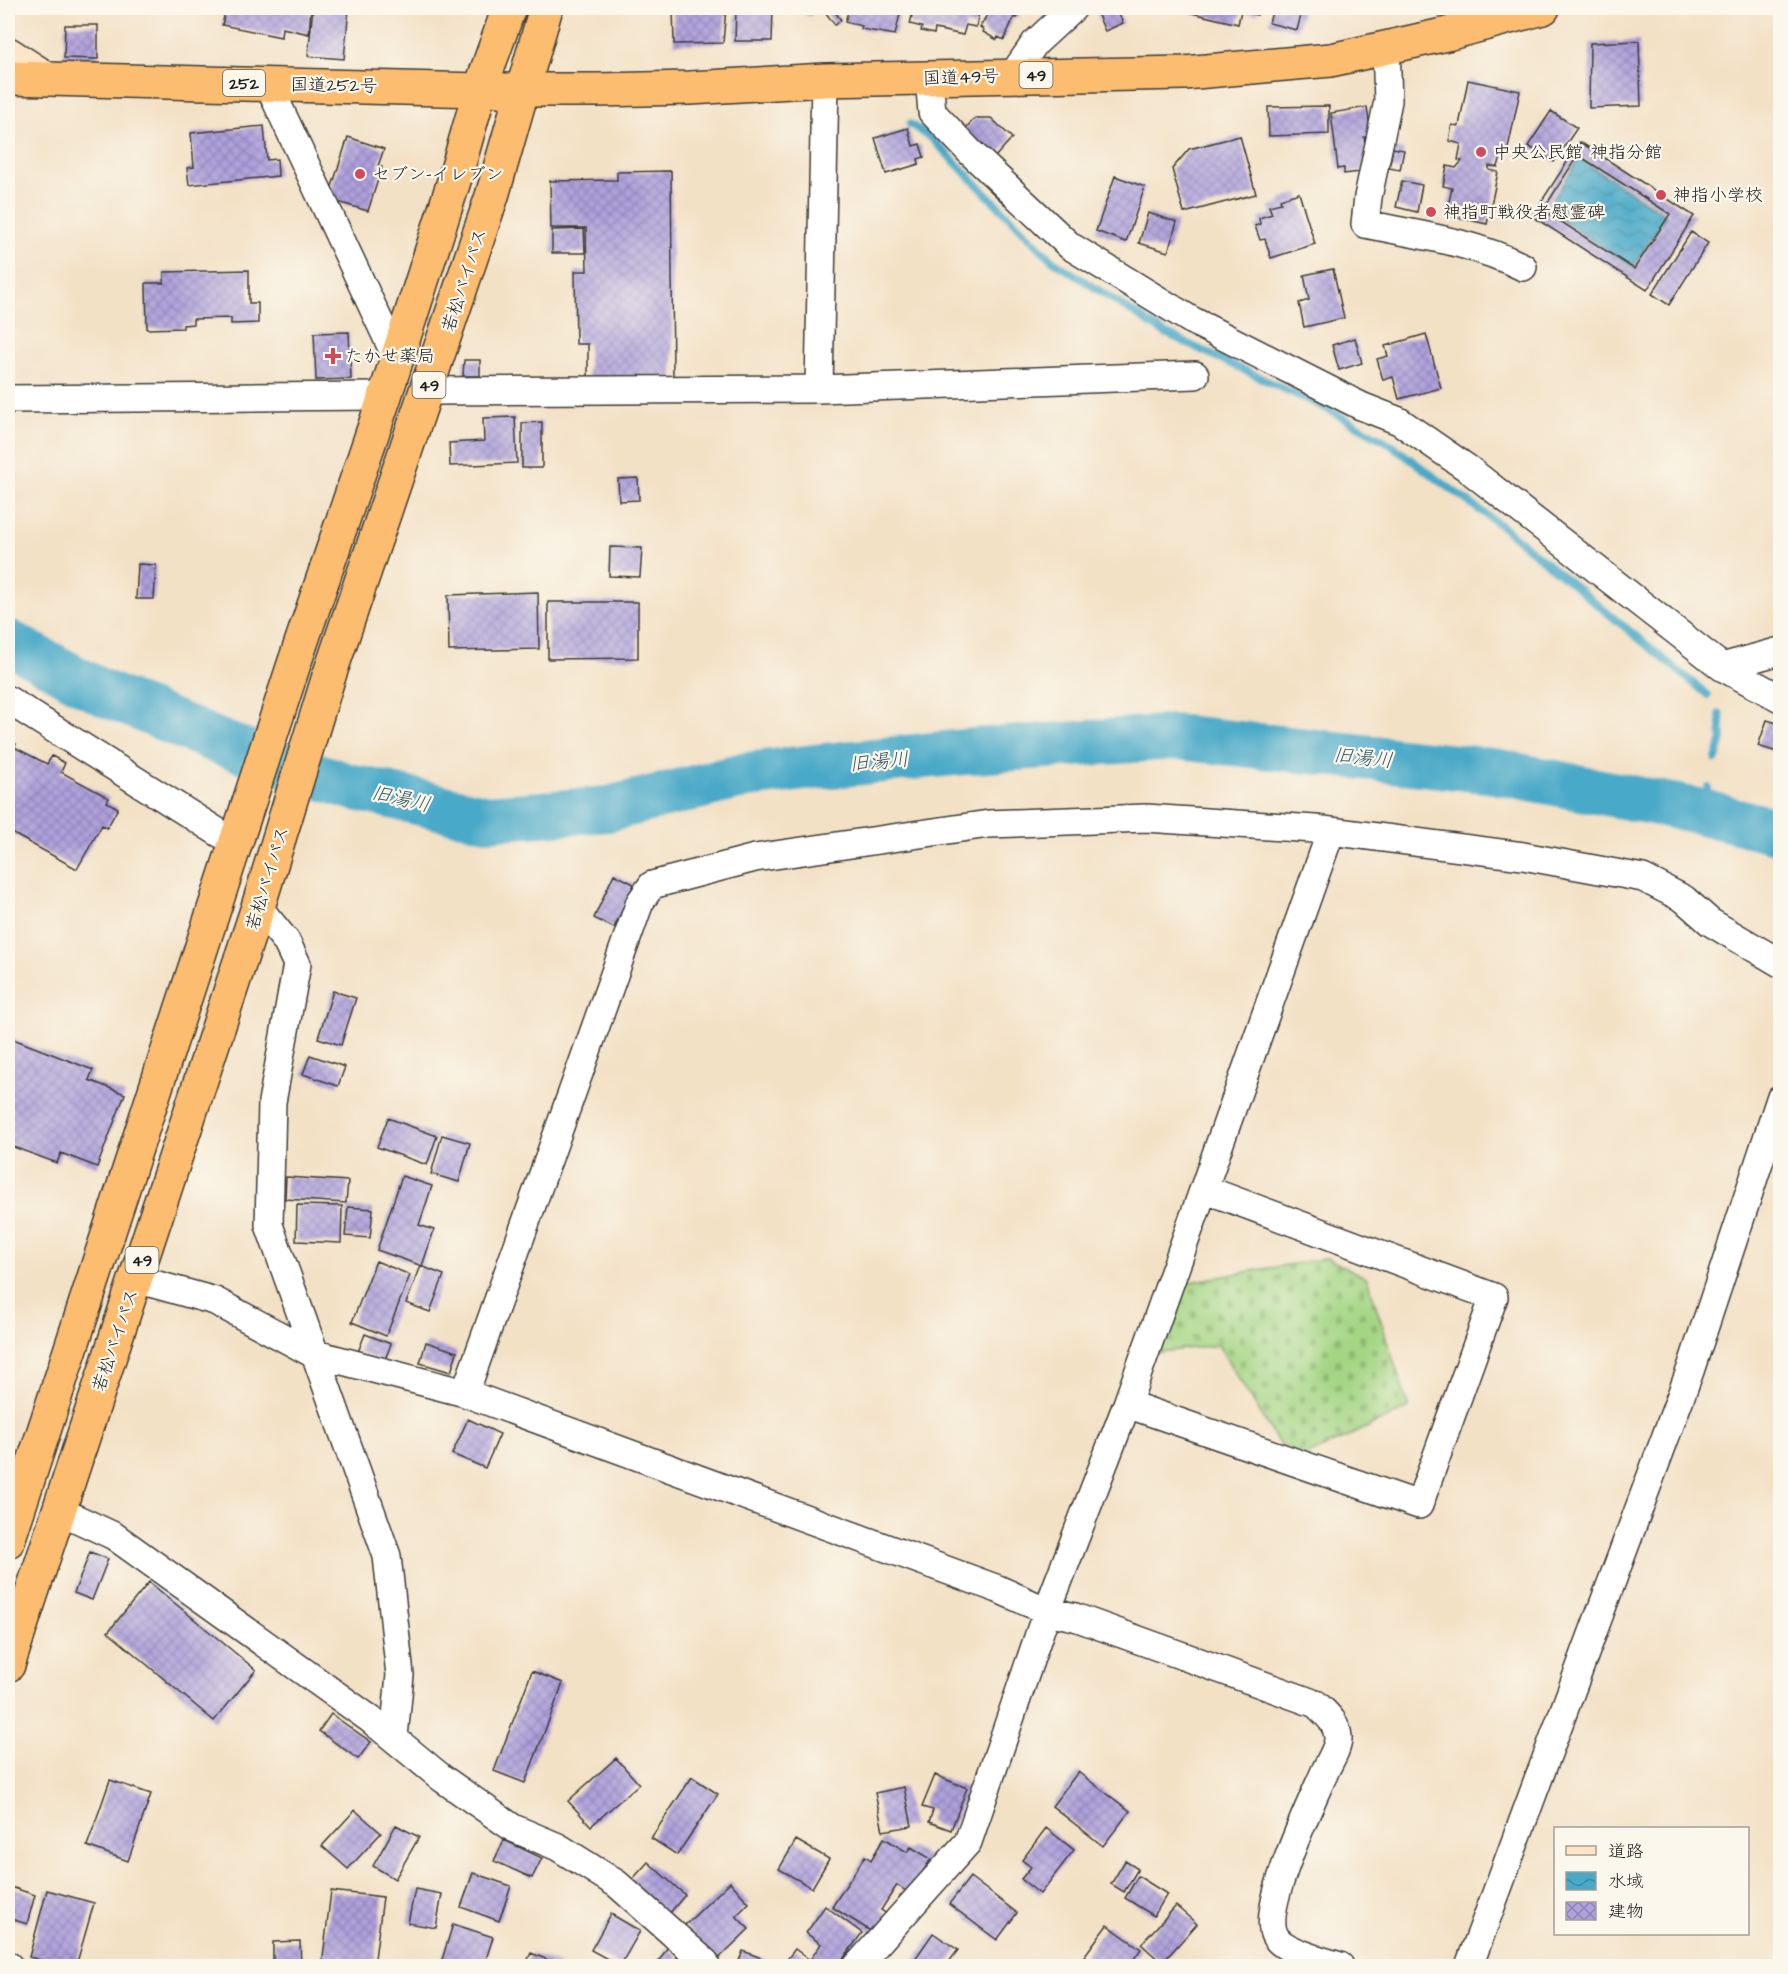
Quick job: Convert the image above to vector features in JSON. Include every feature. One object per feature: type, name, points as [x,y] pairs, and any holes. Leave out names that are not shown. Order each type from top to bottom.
[{"type":"highway","points":[[480,90],[509,8]]},
{"type":"highway","name":"若松バイパス","points":[[8,1665],[258,907],[328,679],[501,169],[546,8]]},
{"type":"highway","name":"国道49号","points":[[480,90],[690,88],[825,80],[1184,73],[1331,60],[1386,47],[1471,15],[1543,8]]},
{"type":"highway","name":"国道252号","points":[[8,78],[44,77],[480,90]]},
{"type":"highway","name":"49","points":[[8,1541],[229,837],[293,667],[385,396],[462,156],[480,90]]},
{"type":"main road","points":[[8,54],[44,77]]},
{"type":"street","points":[[1012,76],[1035,43],[1073,8]]},
{"type":"street","points":[[1386,47],[1388,101],[1368,197],[1365,224],[1469,244],[1496,253],[1524,267]]},
{"type":"street","points":[[929,78],[932,112],[970,152],[1070,246],[1191,320],[1361,406],[1399,421],[1467,468],[1722,667],[1780,698]]},
{"type":"street","points":[[819,389],[825,80]]},
{"type":"street","points":[[268,84],[397,359]]},
{"type":"street","points":[[427,390],[819,389],[1194,375]]},
{"type":"street","points":[[8,399],[385,396]]},
{"type":"street","points":[[1722,667],[1780,651]]},
{"type":"street","points":[[8,700],[229,837]]},
{"type":"street","points":[[465,1394],[640,902],[652,885],[755,858],[990,824],[1146,818],[1331,831],[1523,856],[1643,878],[1684,898],[1710,922],[1780,963]]},
{"type":"street","points":[[857,1966],[968,1842],[1047,1611],[1127,1404],[1331,831]]},
{"type":"street","points":[[258,907],[286,940],[297,964],[272,1102],[269,1225],[312,1353],[387,1556],[400,1675],[393,1737]]},
{"type":"street","points":[[1469,1966],[1690,1371],[1780,1099]]},
{"type":"street","points":[[1127,1404],[1419,1505],[1494,1297],[1204,1189]]},
{"type":"street","points":[[136,1279],[215,1301],[312,1353],[465,1394],[998,1589],[1047,1611],[1075,1617],[1316,1704],[1335,1723],[1338,1739],[1286,1867],[1270,1917],[1275,1936],[1290,1948],[1340,1966]]},
{"type":"street","points":[[58,1510],[114,1536],[393,1737],[443,1779],[513,1828],[558,1847],[617,1884],[705,1962],[702,1966]]},
{"type":"green space","points":[[1327,1258],[1367,1278],[1409,1408],[1306,1456],[1279,1444],[1218,1345],[1151,1353],[1178,1284]]},
{"type":"water","points":[[1579,158],[1667,215],[1633,267],[1546,210]]},
{"type":"building","points":[[226,8],[311,8],[309,34],[282,28],[281,37],[222,25]]},
{"type":"building","points":[[313,8],[349,8],[344,59],[308,56]]},
{"type":"building","points":[[673,8],[726,8],[723,43],[674,44]]},
{"type":"building","points":[[736,8],[773,8],[772,41],[735,41]]},
{"type":"building","points":[[822,8],[832,8],[841,20],[835,25]]},
{"type":"building","points":[[849,8],[901,10],[895,35],[861,29],[862,26],[845,22]]},
{"type":"building","points":[[914,8],[980,8],[976,27],[966,25],[963,35],[935,29],[934,34],[921,31],[922,27],[910,24]]},
{"type":"building","points":[[991,8],[1023,8],[1017,18],[1014,17],[1004,40],[998,37],[997,40],[983,32],[984,30],[980,27]]},
{"type":"building","points":[[1116,8],[1123,23],[1105,31],[1096,11]]},
{"type":"building","points":[[1171,8],[1259,8],[1257,15],[1241,11],[1238,24]]},
{"type":"building","points":[[1273,8],[1303,8],[1297,30],[1269,23]]},
{"type":"building","points":[[65,25],[98,25],[98,59],[64,58]]},
{"type":"building","points":[[1639,41],[1641,106],[1589,108],[1590,43]]},
{"type":"building","name":"中央公民館 神指分館","points":[[1468,80],[1520,91],[1507,153],[1502,152],[1498,167],[1489,166],[1489,170],[1498,172],[1487,224],[1446,215],[1452,188],[1443,186],[1447,166],[1456,168],[1462,161],[1458,160],[1461,144],[1449,141],[1452,125],[1459,126]]},
{"type":"building","points":[[1329,106],[1329,134],[1269,136],[1268,107]]},
{"type":"building","points":[[1367,107],[1371,137],[1364,137],[1368,171],[1344,174],[1344,168],[1338,169],[1331,113]]},
{"type":"building","points":[[1551,111],[1577,128],[1554,162],[1528,146]]},
{"type":"building","points":[[975,118],[991,118],[1012,138],[994,158],[964,130]]},
{"type":"building","points":[[264,126],[267,160],[277,159],[278,176],[189,185],[187,168],[194,167],[191,133]]},
{"type":"building","points":[[908,128],[913,146],[920,144],[924,157],[918,159],[919,164],[886,174],[875,138]]},
{"type":"building","points":[[1240,136],[1256,194],[1184,213],[1172,169],[1189,149]]},
{"type":"building","points":[[348,137],[384,149],[378,166],[382,167],[368,211],[328,199]]},
{"type":"building","points":[[1580,142],[1694,216],[1647,290],[1532,216]],"holes":[[[1578,155],[1670,214],[1634,269],[1543,210]]]},
{"type":"building","points":[[1393,148],[1404,150],[1400,170],[1389,168]]},
{"type":"building","points":[[671,171],[673,377],[588,378],[588,344],[576,344],[575,271],[587,271],[586,228],[551,228],[550,181],[617,180],[617,172]]},
{"type":"building","points":[[1115,176],[1145,187],[1126,242],[1096,231]]},
{"type":"building","points":[[1402,181],[1422,185],[1417,212],[1396,207]]},
{"type":"building","points":[[1299,193],[1315,244],[1271,258],[1265,239],[1260,240],[1255,226],[1260,224],[1259,218],[1272,214],[1269,206],[1281,203],[1280,199]]},
{"type":"building","points":[[1148,213],[1177,222],[1168,252],[1139,243]]},
{"type":"building","points":[[584,229],[585,253],[552,253],[552,230]]},
{"type":"building","points":[[1691,232],[1708,243],[1669,305],[1652,294]]},
{"type":"building","points":[[1333,269],[1344,318],[1304,327],[1299,303],[1309,300],[1304,275]]},
{"type":"building","points":[[249,270],[249,303],[258,303],[258,323],[231,324],[231,318],[193,319],[193,324],[183,325],[183,328],[147,329],[146,283],[164,283],[164,272]]},
{"type":"building","points":[[349,332],[351,379],[316,380],[314,333]]},
{"type":"building","points":[[1426,334],[1441,388],[1399,399],[1393,377],[1383,380],[1377,359],[1388,356],[1385,346]]},
{"type":"building","points":[[1355,338],[1362,363],[1339,370],[1332,345]]},
{"type":"building","points":[[464,360],[480,360],[480,376],[463,376]]},
{"type":"building","points":[[515,417],[517,463],[450,466],[449,443],[484,441],[483,418]]},
{"type":"building","points":[[542,422],[542,468],[522,468],[522,423]]},
{"type":"building","points":[[638,478],[639,500],[619,501],[618,479]]},
{"type":"building","points":[[610,547],[642,548],[640,577],[609,576]]},
{"type":"building","points":[[138,564],[156,565],[154,599],[136,599]]},
{"type":"building","points":[[538,592],[539,649],[449,651],[448,595]]},
{"type":"building","points":[[548,602],[638,602],[638,658],[548,659]]},
{"type":"building","points":[[1767,720],[1780,724],[1780,753],[1758,746]]},
{"type":"building","points":[[8,740],[16,744],[14,747],[47,764],[52,756],[65,763],[61,772],[109,798],[107,802],[118,808],[107,828],[102,825],[77,869],[8,831]]},
{"type":"building","points":[[614,874],[634,884],[614,928],[594,918]]},
{"type":"building","points":[[333,991],[356,998],[341,1045],[318,1038]]},
{"type":"building","points":[[8,1037],[93,1070],[89,1080],[125,1094],[97,1167],[61,1153],[57,1163],[8,1145]]},
{"type":"building","points":[[310,1055],[345,1067],[338,1086],[303,1074]]},
{"type":"building","points":[[388,1118],[437,1136],[427,1165],[377,1147]]},
{"type":"building","points":[[442,1135],[470,1143],[459,1182],[431,1174]]},
{"type":"building","points":[[402,1176],[432,1186],[419,1225],[434,1230],[422,1266],[377,1250]]},
{"type":"building","points":[[286,1177],[348,1181],[346,1203],[285,1199]]},
{"type":"building","points":[[297,1205],[342,1206],[341,1243],[296,1241]]},
{"type":"building","points":[[348,1207],[373,1209],[370,1238],[345,1236]]},
{"type":"building","points":[[376,1261],[410,1275],[386,1336],[352,1322]]},
{"type":"building","points":[[421,1266],[444,1275],[430,1312],[406,1303]]},
{"type":"building","points":[[365,1334],[391,1344],[384,1362],[358,1352]]},
{"type":"building","points":[[426,1342],[457,1352],[451,1372],[420,1363]]},
{"type":"building","points":[[468,1419],[500,1434],[485,1468],[452,1454]]},
{"type":"building","points":[[90,1552],[108,1559],[92,1600],[74,1593]]},
{"type":"building","points":[[149,1582],[256,1670],[214,1721],[108,1632]]},
{"type":"building","points":[[532,1671],[563,1683],[525,1783],[494,1771]]},
{"type":"building","points":[[331,1714],[371,1742],[358,1759],[319,1731]]},
{"type":"building","points":[[616,1758],[639,1784],[591,1826],[568,1801]]},
{"type":"building","points":[[1078,1772],[1130,1811],[1103,1846],[1052,1806]]},
{"type":"building","points":[[935,1775],[967,1788],[951,1830],[929,1822],[933,1810],[922,1807]]},
{"type":"building","points":[[692,1777],[718,1794],[677,1855],[651,1838]]},
{"type":"building","points":[[110,1780],[151,1794],[128,1861],[87,1846]]},
{"type":"building","points":[[904,1787],[912,1826],[883,1831],[875,1793]]},
{"type":"building","points":[[355,1810],[381,1833],[348,1869],[322,1846]]},
{"type":"building","points":[[396,1825],[419,1837],[395,1879],[373,1866]]},
{"type":"building","points":[[1046,1828],[1074,1850],[1040,1894],[1021,1879],[1031,1867],[1022,1860]]},
{"type":"building","points":[[884,1838],[907,1852],[911,1847],[931,1859],[909,1893],[897,1885],[881,1910],[890,1916],[877,1935],[832,1907],[865,1856],[871,1860]]},
{"type":"building","points":[[504,1840],[542,1858],[532,1878],[494,1861]]},
{"type":"building","points":[[796,1840],[829,1859],[812,1888],[779,1869]]},
{"type":"building","points":[[1125,1861],[1138,1869],[1124,1892],[1111,1884]]},
{"type":"building","points":[[648,1862],[685,1895],[668,1915],[630,1882]]},
{"type":"building","points":[[473,1873],[511,1886],[499,1921],[461,1907]]},
{"type":"building","points":[[1138,1876],[1167,1894],[1154,1916],[1125,1898]]},
{"type":"building","points":[[970,1877],[1017,1913],[997,1940],[949,1904]]},
{"type":"building","points":[[730,1882],[749,1903],[736,1916],[749,1929],[717,1960],[684,1926]]},
{"type":"building","points":[[8,1886],[35,1895],[27,1924],[8,1918]]},
{"type":"building","points":[[415,1889],[442,1894],[436,1928],[408,1923]]},
{"type":"building","points":[[47,1890],[94,1903],[76,1966],[63,1966],[29,1957]]},
{"type":"building","points":[[331,1891],[383,1897],[374,1966],[322,1966]]},
{"type":"building","points":[[825,1906],[862,1933],[838,1966],[782,1966],[795,1949],[810,1960],[821,1944],[806,1933]]},
{"type":"building","points":[[1176,1906],[1197,1924],[1162,1963],[1141,1944]]},
{"type":"building","points":[[611,1914],[640,1931],[620,1966],[591,1950]]},
{"type":"building","points":[[453,1924],[493,1937],[484,1966],[440,1966]]},
{"type":"building","points":[[1107,1925],[1141,1949],[1129,1966],[1077,1966]]},
{"type":"building","points":[[933,1933],[958,1950],[946,1966],[910,1966]]},
{"type":"building","points":[[300,1941],[301,1966],[273,1966],[273,1942]]},
{"type":"building","points":[[667,1948],[678,1956],[672,1966],[661,1966],[657,1964]]},
{"type":"building","points":[[743,1951],[772,1962],[770,1966],[737,1966]]},
{"type":"building","points":[[531,1953],[563,1966],[525,1966]]},
{"type":"waterway","points":[[807,8],[809,12]]},
{"type":"waterway","points":[[910,124],[931,138],[1052,260],[1163,332],[1327,409],[1387,442],[1500,525],[1708,695]]},
{"type":"waterway","name":"旧湯川","points":[[8,642],[101,692],[224,744],[348,786],[487,818],[608,809],[747,775],[823,766],[974,751],[1176,737],[1494,771],[1698,811],[1780,832]]},
{"type":"waterway","points":[[1716,759],[1722,739],[1720,714]]},
{"type":"waterway","points":[[1701,811],[1708,787]]},
{"type":"place","name":"中央公民館 神指分館","points":[[1481,152]]},
{"type":"place","name":"セブン-イレブン","points":[[360,174]]},
{"type":"place","name":"神指小学校","points":[[1661,195]]},
{"type":"place","name":"神指町戦役者慰霊碑","points":[[1431,212]]},
{"type":"place","name":"たかせ薬局","points":[[333,356]]}]
